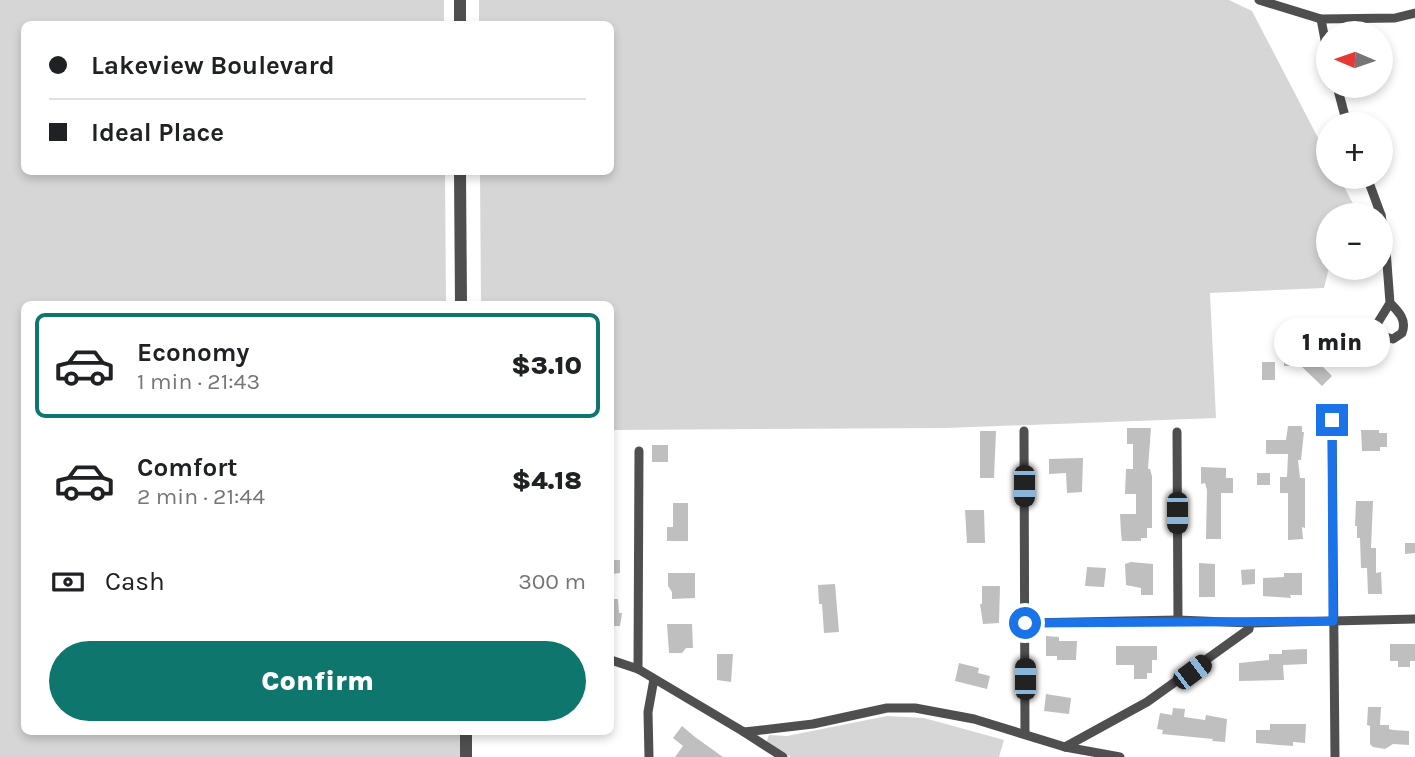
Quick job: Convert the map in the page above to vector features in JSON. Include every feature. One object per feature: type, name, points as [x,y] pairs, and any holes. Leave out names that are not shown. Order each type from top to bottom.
[{"type":"street","points":[[460,0],[460,21]]},
{"type":"street","points":[[1259,0],[1321,19],[1395,18],[1415,13]]},
{"type":"street","points":[[460,175],[461,301]]},
{"type":"street","points":[[1388,280],[1390,303]]},
{"type":"street","points":[[1332,420],[1335,757]]},
{"type":"street","points":[[1024,431],[1025,734]]},
{"type":"street","points":[[1177,432],[1178,620]]},
{"type":"street","points":[[638,669],[639,451]]},
{"type":"street","points":[[1025,623],[1178,620],[1250,623],[1415,619]]},
{"type":"street","points":[[1065,747],[1147,702],[1249,629],[1250,623]]},
{"type":"street","points":[[614,661],[638,669],[783,757]]},
{"type":"street","points":[[649,757],[648,712],[654,679]]},
{"type":"street","points":[[744,733],[813,724],[901,707],[974,719],[1065,747],[1120,757]]},
{"type":"street","points":[[466,735],[466,757]]},
{"type":"shaded area","points":[[0,0],[444,0],[444,21],[21,21],[21,175],[445,175],[446,301],[21,301],[21,735],[462,735],[461,757],[0,757]]},
{"type":"shaded area","points":[[479,0],[1229,0],[1252,11],[1316,134],[1316,189],[1345,189],[1353,203],[1316,203],[1316,280],[1326,280],[1324,288],[1210,293],[1216,418],[946,428],[614,430],[614,301],[481,301],[480,175],[614,175],[614,21],[479,21]]},
{"type":"shaded area","points":[[887,716],[924,718],[1004,740],[999,757],[791,757],[766,743],[769,735],[787,736]]},
{"type":"building","points":[[1284,335],[1314,335],[1314,358],[1332,376],[1322,386],[1301,366],[1284,366]]},
{"type":"building","points":[[1262,362],[1275,362],[1275,380],[1262,380]]},
{"type":"building","points":[[1288,426],[1302,426],[1304,432],[1301,460],[1298,460],[1300,478],[1305,478],[1305,528],[1302,527],[1303,539],[1288,540],[1288,493],[1280,493],[1280,477],[1287,477],[1288,454],[1266,454],[1266,440],[1286,440]]},
{"type":"building","points":[[1127,428],[1151,428],[1148,469],[1152,476],[1152,528],[1147,528],[1147,538],[1141,538],[1141,541],[1122,541],[1121,533],[1120,514],[1136,514],[1136,494],[1125,494],[1126,469],[1133,469],[1133,444],[1127,444]]},
{"type":"building","points":[[1361,430],[1387,433],[1387,447],[1380,447],[1380,451],[1362,451]]},
{"type":"building","points":[[980,431],[996,431],[994,478],[980,478]]},
{"type":"building","points":[[652,445],[668,445],[668,462],[652,462]]},
{"type":"building","points":[[1083,458],[1082,492],[1067,493],[1066,473],[1049,474],[1049,459]]},
{"type":"building","points":[[1201,467],[1226,468],[1226,478],[1233,478],[1233,493],[1221,493],[1221,539],[1206,539],[1207,490],[1205,483],[1201,484]]},
{"type":"building","points":[[1257,473],[1270,473],[1270,485],[1257,485]]},
{"type":"building","points":[[1356,501],[1373,501],[1371,548],[1376,548],[1376,573],[1381,572],[1382,594],[1368,594],[1367,568],[1361,568],[1360,538],[1357,538],[1355,526]]},
{"type":"building","points":[[673,503],[688,503],[688,541],[667,541],[667,527],[673,527]]},
{"type":"building","points":[[965,510],[984,510],[985,543],[967,543]]},
{"type":"building","points":[[1405,543],[1415,543],[1415,553],[1405,554]]},
{"type":"building","points":[[614,560],[620,560],[620,573],[614,574]]},
{"type":"building","points":[[1199,563],[1215,564],[1215,597],[1199,597]]},
{"type":"building","points":[[1125,564],[1153,564],[1153,595],[1141,595],[1141,588],[1126,585]]},
{"type":"building","points":[[1087,567],[1106,568],[1104,587],[1085,586]]},
{"type":"building","points":[[1255,569],[1255,584],[1242,585],[1241,570]]},
{"type":"building","points":[[668,573],[695,573],[695,598],[672,599]]},
{"type":"building","points":[[1284,573],[1302,573],[1302,595],[1290,595],[1291,598],[1263,596],[1263,578],[1284,577]]},
{"type":"building","points":[[835,584],[839,632],[824,633],[818,585]]},
{"type":"building","points":[[982,586],[1000,586],[999,623],[983,624],[980,604]]},
{"type":"building","points":[[614,599],[618,599],[619,613],[622,613],[620,626],[614,626]]},
{"type":"building","points":[[667,624],[692,624],[693,648],[686,648],[682,653],[669,653]]},
{"type":"building","points":[[1046,636],[1059,637],[1059,641],[1077,641],[1076,660],[1057,660],[1057,656],[1046,656]]},
{"type":"building","points":[[1390,644],[1415,644],[1415,661],[1410,661],[1410,667],[1398,667],[1398,661],[1390,661]]},
{"type":"building","points":[[1116,646],[1157,646],[1157,660],[1152,660],[1152,673],[1147,673],[1147,679],[1134,679],[1134,665],[1116,665]]},
{"type":"building","points":[[1307,649],[1307,664],[1283,665],[1284,680],[1239,681],[1239,663],[1269,660],[1269,654],[1282,654],[1282,650]]},
{"type":"building","points":[[717,654],[733,654],[731,682],[717,680]]},
{"type":"building","points":[[959,663],[979,668],[978,673],[990,676],[987,689],[955,681]]},
{"type":"building","points":[[1046,694],[1071,698],[1069,714],[1044,711]]},
{"type":"building","points":[[1368,707],[1381,707],[1380,725],[1389,725],[1389,729],[1393,730],[1409,731],[1409,745],[1393,744],[1385,749],[1373,747],[1370,744],[1370,726],[1367,725]]},
{"type":"building","points":[[1173,708],[1185,709],[1184,717],[1205,720],[1206,715],[1227,719],[1225,742],[1162,734],[1163,730],[1157,729],[1160,713],[1172,715]]},
{"type":"building","points":[[1270,724],[1306,724],[1305,743],[1293,742],[1293,746],[1256,743],[1256,730],[1270,730]]},
{"type":"building","points":[[682,726],[723,757],[675,757],[683,746],[673,738]]},
{"type":"route","points":[[1025,623],[1333,621],[1332,420]]}]
